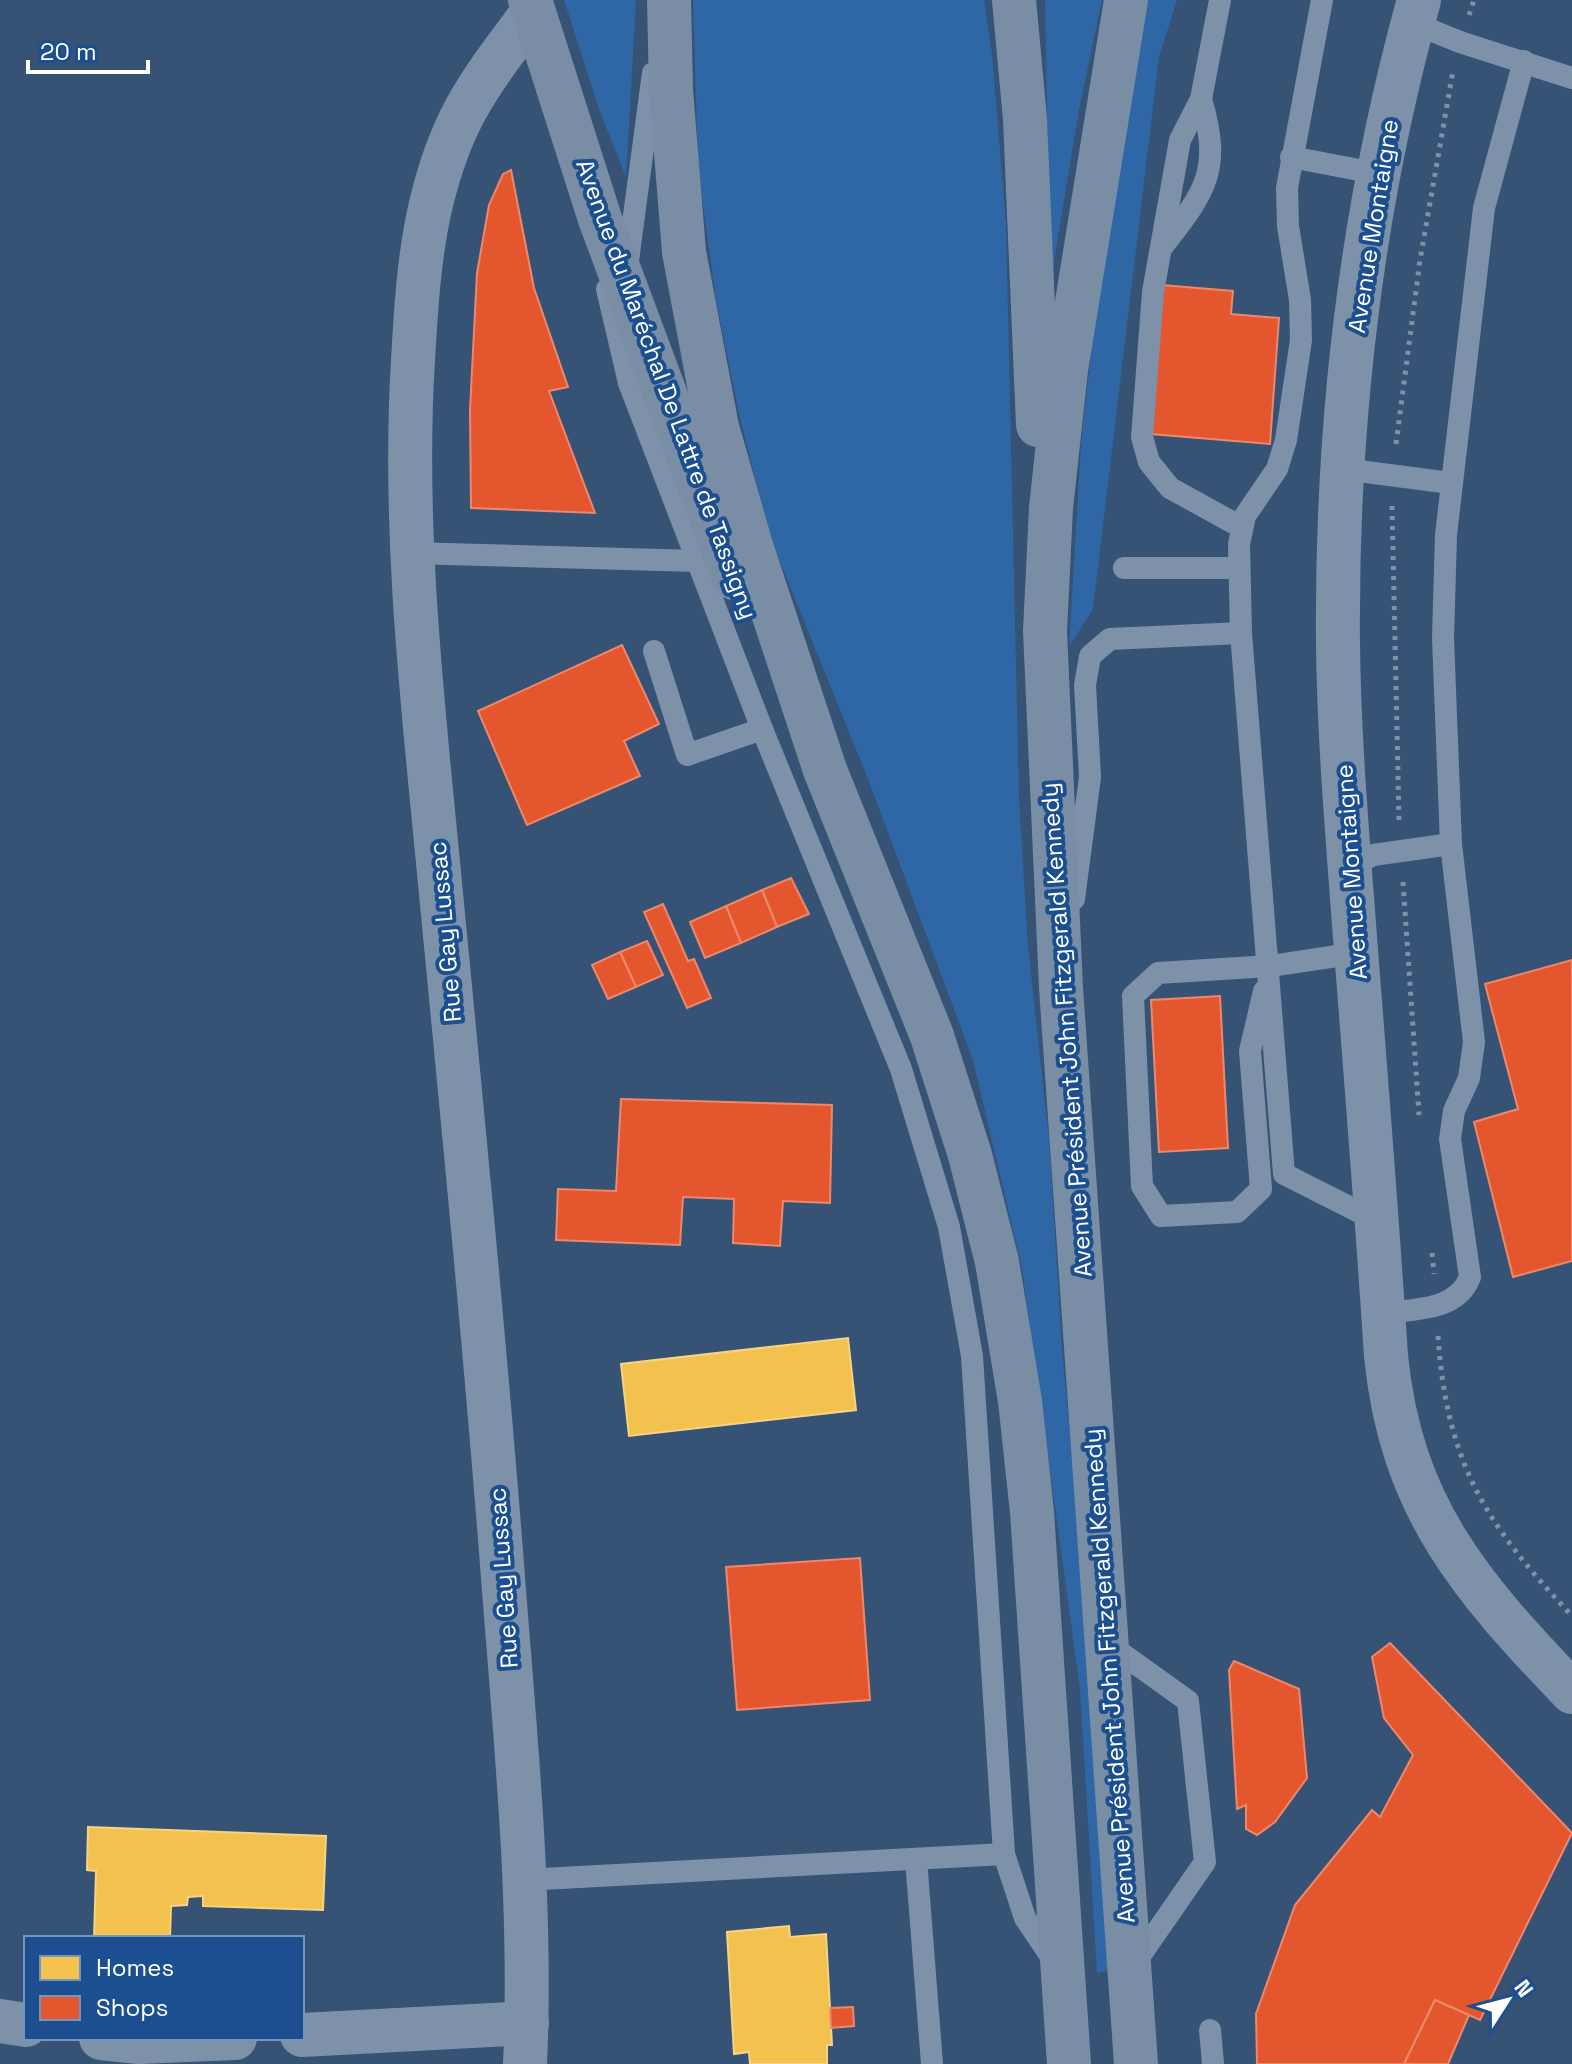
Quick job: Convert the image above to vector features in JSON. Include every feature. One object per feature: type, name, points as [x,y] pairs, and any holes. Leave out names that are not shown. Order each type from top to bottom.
[{"type":"main road","name":"Avenue Président John Fitzgerald Kennedy","points":[[669,0],[671,90],[679,201],[702,357],[733,488],[825,770],[932,1036],[984,1205],[1006,1308],[1020,1401],[1040,1612],[1069,2064]]},
{"type":"main road","points":[[1014,0],[1027,147],[1045,631]]},
{"type":"main road","name":"Avenue Président John Fitzgerald Kennedy","points":[[1126,0],[1066,370],[1051,508],[1045,631],[1061,988],[1136,2064]]},
{"type":"main road","name":"Avenue du Maréchal De Lattre de Tassigny","points":[[532,6],[625,286],[733,575],[825,770]]},
{"type":"main road","name":"Avenue Président John Fitzgerald Kennedy","points":[[1040,1612],[1075,1772],[1095,2064]]},
{"type":"street","name":"Rue Gay Lussac","points":[[526,2044],[524,1880],[484,1338],[418,657],[412,553],[411,393],[419,277],[431,206],[448,144],[463,108],[532,6]]},
{"type":"street","name":"Avenue Montaigne","points":[[1416,11],[1380,174],[1351,363],[1343,469],[1338,644],[1375,1220],[1395,1424],[1431,1512],[1489,1602],[1572,1692]]},
{"type":"street","points":[[0,2021],[24,2025]]},
{"type":"street","points":[[304,2035],[526,2044]]},
{"type":"street","points":[[120,2040],[187,2040]]},
{"type":"lane","points":[[622,355],[625,286],[663,0]]},
{"type":"lane","points":[[1220,0],[1201,99],[1180,140],[1151,305],[1142,428],[1144,453],[1170,488],[1241,527]]},
{"type":"lane","points":[[1322,0],[1291,157],[1287,216],[1300,300],[1301,340],[1282,457],[1241,527],[1241,633],[1270,966],[1284,1174],[1375,1220]]},
{"type":"lane","points":[[1416,11],[1460,42],[1572,78]]},
{"type":"lane","points":[[1384,1313],[1452,1301],[1466,1287],[1470,1277],[1450,1126],[1469,1078],[1474,1042],[1451,844],[1443,638],[1451,483],[1484,208],[1524,61]]},
{"type":"lane","points":[[1160,250],[1198,202],[1205,185],[1211,139],[1201,99]]},
{"type":"lane","points":[[569,124],[622,355],[697,561],[901,1069],[926,1143],[955,1256],[972,1356],[1004,1854],[1025,1918],[1063,1973]]},
{"type":"lane","points":[[1291,157],[1380,174]]},
{"type":"lane","points":[[1343,469],[1451,483]]},
{"type":"lane","points":[[412,553],[697,561]]},
{"type":"lane","points":[[1124,568],[1239,568]]},
{"type":"lane","points":[[1061,988],[1090,777],[1085,685],[1090,656],[1110,639],[1241,633]]},
{"type":"lane","points":[[654,651],[687,755],[762,729]]},
{"type":"lane","points":[[1350,867],[1373,855],[1451,844]]},
{"type":"lane","points":[[1270,966],[1250,1051],[1261,1189],[1237,1212],[1161,1216],[1142,1186],[1133,996],[1158,973],[1270,966],[1357,953]]},
{"type":"lane","points":[[1107,1643],[1188,1701],[1205,1862],[1130,1971]]},
{"type":"lane","points":[[524,1880],[1004,1854]]},
{"type":"lane","points":[[916,1859],[932,2064]]},
{"type":"lane","points":[[1210,2030],[1213,2064]]},
{"type":"shaded area","points":[[564,0],[636,0],[626,177],[600,112]]},
{"type":"shaded area","points":[[693,0],[984,0],[992,54],[1006,223],[1019,798],[1028,947],[1049,1138],[1062,1349],[1084,1584],[1108,1971],[1097,1973],[1080,1688],[1022,1269],[973,1060],[868,779],[770,537],[739,414],[716,300],[698,167]]},
{"type":"shaded area","points":[[1045,0],[1102,0],[1079,110],[1050,286]]},
{"type":"shaded area","points":[[1148,0],[1177,0],[1159,57],[1093,609],[1069,647],[1081,443],[1095,317]]},
{"type":"building: Homes","points":[[848,1338],[856,1410],[629,1436],[621,1364]]},
{"type":"building: Homes","points":[[88,1827],[326,1836],[323,1910],[203,1906],[203,1896],[188,1897],[187,1905],[171,1906],[170,1936],[94,1936],[96,1871],[87,1870]]},
{"type":"building: Homes","points":[[789,1926],[790,1937],[826,1934],[832,2045],[827,2045],[827,2064],[750,2064],[749,2052],[734,2054],[727,1932]]},
{"type":"building: Shops","points":[[511,170],[534,288],[568,387],[549,391],[595,513],[471,508],[470,410],[477,273],[489,205],[503,174]]},
{"type":"building: Shops","points":[[1162,285],[1233,291],[1231,314],[1279,318],[1270,444],[1151,434]]},
{"type":"building: Shops","points":[[622,645],[659,724],[624,741],[640,776],[527,825],[478,711]]},
{"type":"building: Shops","points":[[791,878],[809,914],[777,927],[762,890]]},
{"type":"building: Shops","points":[[762,890],[777,927],[741,943],[726,906]]},
{"type":"building: Shops","points":[[663,904],[688,961],[694,959],[711,998],[687,1008],[644,912]]},
{"type":"building: Shops","points":[[726,906],[741,943],[705,958],[690,922]]},
{"type":"building: Shops","points":[[647,941],[663,975],[636,987],[620,952]]},
{"type":"building: Shops","points":[[620,952],[636,987],[608,999],[592,965]]},
{"type":"building: Shops","points":[[1572,960],[1572,1261],[1513,1277],[1474,1122],[1518,1109],[1485,984]]},
{"type":"building: Shops","points":[[1220,996],[1228,1148],[1159,1152],[1151,1000]]},
{"type":"building: Shops","points":[[621,1099],[832,1105],[830,1203],[783,1201],[780,1246],[733,1243],[734,1199],[683,1197],[680,1245],[556,1240],[558,1189],[616,1191]]},
{"type":"building: Shops","points":[[860,1558],[870,1700],[737,1710],[726,1567]]},
{"type":"building: Shops","points":[[1390,1643],[1572,1833],[1480,2020],[1435,2000],[1404,2064],[1257,2064],[1256,2014],[1295,1905],[1372,1810],[1380,1817],[1413,1755],[1384,1718],[1372,1657]]},
{"type":"building: Shops","points":[[1234,1661],[1299,1689],[1307,1778],[1275,1822],[1257,1835],[1246,1829],[1246,1805],[1237,1809],[1229,1670]]},
{"type":"building: Shops","points":[[1435,2000],[1469,2015],[1448,2064],[1404,2064]]},
{"type":"building: Shops","points":[[853,2007],[854,2026],[831,2028],[830,2008]]}]
